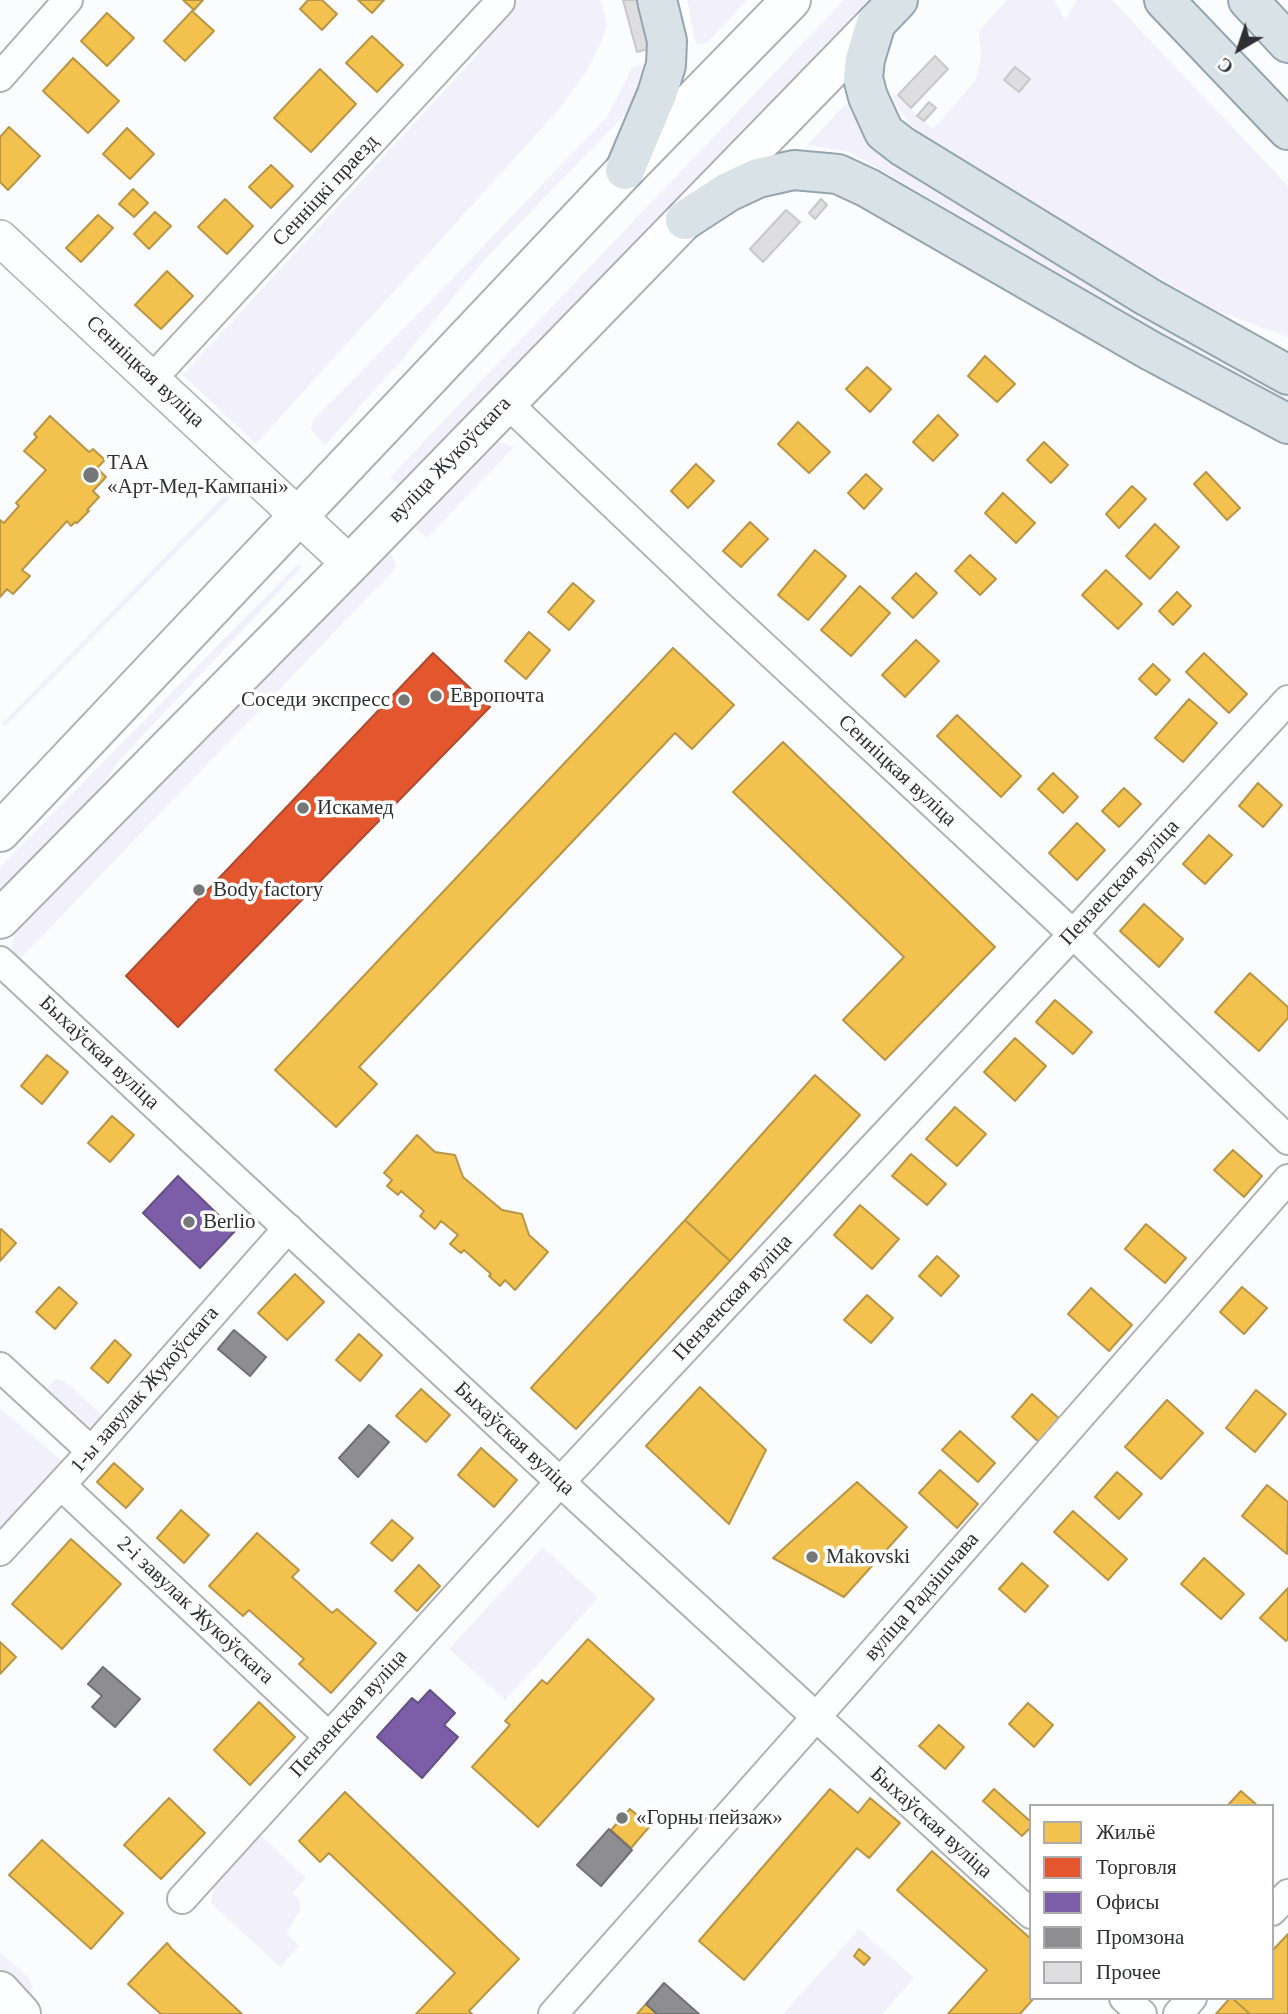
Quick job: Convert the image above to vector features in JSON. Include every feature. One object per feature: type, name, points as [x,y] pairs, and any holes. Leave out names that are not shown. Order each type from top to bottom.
[{"type":"main road","points":[[625,170],[657,94],[666,65],[667,41],[657,0]]},
{"type":"main road","points":[[0,832],[625,170],[791,0]]},
{"type":"main road","points":[[1164,0],[1288,130]]},
{"type":"main road","points":[[1248,0],[1288,43]]},
{"type":"main road","points":[[887,12],[865,59],[863,78],[872,107],[884,132],[902,146],[1148,297],[1288,375]]},
{"type":"main road","name":"вуліца Жукоўскага","points":[[0,919],[887,12]]},
{"type":"main road","points":[[685,220],[728,192],[758,178],[794,170],[838,174],[868,188],[1151,351],[1288,424]]},
{"type":"main road","points":[[0,1992],[21,2014]]},
{"type":"street","points":[[0,77],[68,0]]},
{"type":"street","name":"Сенніцкі праезд","points":[[152,379],[500,2]]},
{"type":"street","name":"Сенніцкая вуліца","points":[[0,238],[350,564]]},
{"type":"street","name":"Сенніцкая вуліца","points":[[506,402],[1073,934],[1288,1140]]},
{"type":"street","name":"Пензенская вуліца","points":[[182,1899],[560,1482],[1288,700]]},
{"type":"street","name":"Быхаўская вуліца","points":[[0,961],[560,1482],[1029,1912]]},
{"type":"street","name":"вуліца Радзішчава","points":[[553,2014],[1288,1179]]},
{"type":"street","name":"1-ы завулак Жукоўскага","points":[[0,1551],[288,1228]]},
{"type":"street","points":[[0,1367],[90,1451]]},
{"type":"street","name":"2-і завулак Жукоўскага","points":[[61,1485],[328,1737]]},
{"type":"street","points":[[1274,1909],[1288,1894]]},
{"type":"street","points":[[1126,2000],[1142,2014]]},
{"type":"street","points":[[1178,2014],[1190,2000]]},
{"type":"shaded area","points":[[507,0],[600,0],[607,24],[587,70],[559,109],[256,444],[183,375],[478,54],[482,33]]},
{"type":"shaded area","points":[[687,0],[747,0],[707,43],[696,45]]},
{"type":"shaded area","points":[[844,0],[868,0],[399,484],[390,477]]},
{"type":"shaded area","points":[[1007,0],[1054,0],[1065,20],[1077,0],[1112,0],[1288,186],[1288,337],[1212,309],[936,147],[910,124],[896,105],[892,92],[933,129],[976,80],[981,56],[979,31]]},
{"type":"shaded area","points":[[657,60],[649,90],[485,259],[399,363],[325,445],[311,430],[313,420],[607,117],[632,68]]},
{"type":"shaded area","points":[[846,104],[871,145],[902,170],[1288,392],[1288,401],[1168,337],[850,152],[807,145]]},
{"type":"shaded area","points":[[495,441],[514,447],[427,538],[410,524]]},
{"type":"shaded area","points":[[227,493],[231,497],[5,727],[2,724]]},
{"type":"shaded area","points":[[388,543],[396,568],[17,962],[11,944],[18,929]]},
{"type":"shaded area","points":[[298,564],[302,567],[118,762],[93,797],[0,891],[0,867]]},
{"type":"shaded area","points":[[55,1379],[66,1382],[101,1414],[100,1423],[95,1429],[87,1430],[45,1391]]},
{"type":"shaded area","points":[[0,1408],[63,1462],[0,1539]]},
{"type":"shaded area","points":[[543,1547],[598,1598],[505,1700],[449,1649]]},
{"type":"shaded area","points":[[261,1836],[306,1878],[292,1893],[300,1900],[300,1911],[286,1933],[299,1946],[280,1967],[211,1903],[214,1888]]},
{"type":"shaded area","points":[[859,1929],[914,1978],[882,2014],[783,2014]]},
{"type":"shaded area","points":[[0,1952],[30,1979],[33,1989],[28,1998],[0,1971]]},
{"type":"building: Жильё","points":[[183,0],[203,0],[194,10]]},
{"type":"building: Жильё","points":[[308,0],[322,0],[337,14],[322,30],[300,9]]},
{"type":"building: Жильё","points":[[358,0],[384,0],[372,13]]},
{"type":"building: Жильё","points":[[192,11],[214,31],[185,61],[164,41]]},
{"type":"building: Жильё","points":[[107,13],[134,38],[107,66],[81,41]]},
{"type":"building: Жильё","points":[[372,36],[403,65],[377,92],[346,63]]},
{"type":"building: Жильё","points":[[73,58],[119,101],[88,133],[43,91]]},
{"type":"building: Жильё","points":[[320,69],[356,104],[311,152],[274,118]]},
{"type":"building: Жильё","points":[[9,127],[40,156],[8,190],[0,182],[0,137]]},
{"type":"building: Жильё","points":[[127,128],[154,154],[130,179],[103,154]]},
{"type":"building: Жильё","points":[[271,165],[293,186],[271,208],[249,187]]},
{"type":"building: Жильё","points":[[133,189],[148,203],[134,217],[119,204]]},
{"type":"building: Жильё","points":[[225,199],[253,226],[227,254],[198,227]]},
{"type":"building: Жильё","points":[[155,212],[171,226],[149,249],[134,234]]},
{"type":"building: Жильё","points":[[98,215],[113,228],[81,262],[66,248]]},
{"type":"building: Жильё","points":[[167,271],[193,296],[161,329],[135,305]]},
{"type":"building: Жильё","points":[[985,356],[1015,384],[997,402],[968,376]]},
{"type":"building: Жильё","points":[[867,367],[891,389],[870,412],[846,389]]},
{"type":"building: Жильё","points":[[938,415],[958,435],[933,461],[913,442]]},
{"type":"building: Жильё","points":[[50,416],[89,452],[93,449],[105,460],[97,468],[106,477],[93,491],[99,497],[87,510],[89,511],[71,526],[67,521],[22,570],[30,576],[13,594],[7,589],[0,597],[0,520],[4,523],[19,506],[16,503],[46,470],[24,451],[37,437],[34,434]]},
{"type":"building: Жильё","points":[[798,422],[830,452],[809,473],[778,444]]},
{"type":"building: Жильё","points":[[1044,442],[1068,465],[1051,483],[1027,460]]},
{"type":"building: Жильё","points":[[696,464],[714,481],[688,508],[671,491]]},
{"type":"building: Жильё","points":[[1206,472],[1240,508],[1227,520],[1194,484]]},
{"type":"building: Жильё","points":[[866,474],[882,489],[864,509],[848,493]]},
{"type":"building: Жильё","points":[[1132,486],[1146,499],[1119,528],[1106,514]]},
{"type":"building: Жильё","points":[[1003,493],[1035,523],[1016,543],[985,513]]},
{"type":"building: Жильё","points":[[750,522],[768,539],[741,567],[723,551]]},
{"type":"building: Жильё","points":[[1155,524],[1179,547],[1150,579],[1126,556]]},
{"type":"building: Жильё","points":[[815,550],[846,576],[808,620],[778,595]]},
{"type":"building: Жильё","points":[[970,555],[996,579],[980,595],[955,571]]},
{"type":"building: Жильё","points":[[1106,570],[1142,604],[1118,629],[1082,595]]},
{"type":"building: Жильё","points":[[916,573],[937,593],[913,618],[892,598]]},
{"type":"building: Жильё","points":[[573,583],[594,601],[569,630],[548,612]]},
{"type":"building: Жильё","points":[[860,586],[890,613],[851,656],[821,630]]},
{"type":"building: Жильё","points":[[1177,592],[1191,606],[1173,625],[1159,611]]},
{"type":"building: Жильё","points":[[529,632],[550,650],[526,679],[505,661]]},
{"type":"building: Жильё","points":[[916,640],[939,661],[905,697],[882,675]]},
{"type":"building: Жильё","points":[[673,648],[734,705],[692,749],[675,733],[359,1067],[377,1084],[336,1127],[275,1070]]},
{"type":"building: Жильё","points":[[1204,653],[1247,694],[1229,713],[1186,672]]},
{"type":"building: Жильё","points":[[1153,664],[1170,680],[1156,695],[1139,679]]},
{"type":"building: Жильё","points":[[1189,699],[1217,723],[1183,762],[1155,738]]},
{"type":"building: Жильё","points":[[957,715],[1021,776],[1001,797],[937,736]]},
{"type":"building: Жильё","points":[[783,742],[995,947],[885,1060],[843,1020],[904,957],[733,792]]},
{"type":"building: Жильё","points":[[1053,773],[1078,797],[1063,813],[1038,789]]},
{"type":"building: Жильё","points":[[1258,783],[1282,805],[1263,827],[1239,806]]},
{"type":"building: Жильё","points":[[1124,788],[1141,804],[1119,827],[1102,811]]},
{"type":"building: Жильё","points":[[1077,823],[1105,850],[1077,880],[1049,853]]},
{"type":"building: Жильё","points":[[1209,835],[1232,855],[1205,884],[1183,864]]},
{"type":"building: Жильё","points":[[1144,904],[1183,939],[1159,967],[1120,931]]},
{"type":"building: Жильё","points":[[1250,973],[1288,1007],[1288,1018],[1259,1051],[1215,1012]]},
{"type":"building: Жильё","points":[[1055,1000],[1092,1032],[1073,1054],[1036,1022]]},
{"type":"building: Жильё","points":[[1015,1038],[1046,1066],[1015,1101],[984,1072]]},
{"type":"building: Жильё","points":[[47,1055],[68,1072],[42,1104],[21,1086]]},
{"type":"building: Жильё","points":[[815,1075],[860,1115],[730,1261],[685,1220]]},
{"type":"building: Жильё","points":[[955,1107],[986,1134],[957,1166],[926,1139]]},
{"type":"building: Жильё","points":[[112,1116],[134,1135],[110,1162],[88,1143]]},
{"type":"building: Жильё","points":[[417,1135],[435,1152],[455,1155],[463,1177],[502,1210],[522,1214],[529,1235],[548,1252],[515,1290],[505,1280],[500,1286],[489,1276],[491,1274],[464,1250],[461,1253],[450,1244],[458,1235],[441,1221],[435,1229],[420,1216],[424,1211],[401,1191],[398,1195],[387,1186],[392,1180],[384,1173]]},
{"type":"building: Жильё","points":[[1233,1150],[1262,1176],[1244,1197],[1214,1170]]},
{"type":"building: Жильё","points":[[911,1154],[946,1184],[927,1205],[892,1176]]},
{"type":"building: Жильё","points":[[860,1205],[899,1239],[872,1269],[834,1235]]},
{"type":"building: Жильё","points":[[685,1220],[730,1261],[576,1429],[531,1388]]},
{"type":"building: Жильё","points":[[1146,1224],[1186,1258],[1165,1283],[1125,1249]]},
{"type":"building: Жильё","points":[[1,1229],[16,1243],[0,1261],[0,1231]]},
{"type":"building: Жильё","points":[[937,1256],[959,1276],[941,1296],[919,1276]]},
{"type":"building: Жильё","points":[[295,1274],[324,1302],[287,1340],[258,1313]]},
{"type":"building: Жильё","points":[[59,1287],[77,1303],[55,1329],[36,1312]]},
{"type":"building: Жильё","points":[[1242,1287],[1267,1308],[1244,1334],[1220,1312]]},
{"type":"building: Жильё","points":[[1091,1288],[1132,1325],[1109,1351],[1068,1314]]},
{"type":"building: Жильё","points":[[867,1295],[893,1318],[871,1343],[844,1320]]},
{"type":"building: Жильё","points":[[359,1334],[382,1355],[360,1381],[336,1360]]},
{"type":"building: Жильё","points":[[115,1340],[131,1355],[108,1383],[91,1368]]},
{"type":"building: Жильё","points":[[700,1387],[766,1450],[729,1524],[646,1446]]},
{"type":"building: Жильё","points":[[421,1389],[450,1415],[426,1442],[396,1416]]},
{"type":"building: Жильё","points":[[1256,1390],[1286,1414],[1255,1452],[1226,1428]]},
{"type":"building: Жильё","points":[[1032,1394],[1062,1421],[1041,1444],[1012,1417]]},
{"type":"building: Жильё","points":[[1167,1400],[1203,1433],[1161,1479],[1125,1447]]},
{"type":"building: Жильё","points":[[960,1431],[995,1463],[978,1482],[942,1450]]},
{"type":"building: Жильё","points":[[481,1448],[517,1480],[494,1507],[458,1475]]},
{"type":"building: Жильё","points":[[114,1463],[143,1489],[126,1508],[97,1482]]},
{"type":"building: Жильё","points":[[940,1470],[978,1504],[957,1528],[919,1493]]},
{"type":"building: Жильё","points":[[1117,1472],[1142,1494],[1119,1519],[1095,1497]]},
{"type":"building: Жильё","points":[[857,1482],[907,1527],[844,1597],[773,1558]]},
{"type":"building: Жильё","points":[[1267,1485],[1288,1502],[1287,1554],[1242,1516]]},
{"type":"building: Жильё","points":[[181,1510],[209,1535],[184,1563],[157,1538]]},
{"type":"building: Жильё","points":[[1073,1511],[1127,1559],[1108,1580],[1054,1532]]},
{"type":"building: Жильё","points":[[392,1520],[413,1538],[392,1561],[371,1543]]},
{"type":"building: Жильё","points":[[257,1533],[299,1570],[292,1577],[332,1613],[337,1609],[376,1643],[331,1693],[299,1664],[304,1659],[249,1610],[243,1616],[209,1586]]},
{"type":"building: Жильё","points":[[71,1539],[121,1584],[62,1649],[12,1604]]},
{"type":"building: Жильё","points":[[1204,1558],[1244,1594],[1221,1619],[1181,1584]]},
{"type":"building: Жильё","points":[[1022,1563],[1048,1586],[1025,1612],[999,1589]]},
{"type":"building: Жильё","points":[[419,1565],[440,1586],[417,1611],[395,1591]]},
{"type":"building: Жильё","points":[[1288,1588],[1288,1639],[1286,1641],[1260,1618]]},
{"type":"building: Жильё","points":[[588,1639],[654,1699],[538,1827],[472,1767],[510,1725],[505,1721],[542,1680],[547,1684]]},
{"type":"building: Жильё","points":[[0,1642],[16,1657],[0,1674]]},
{"type":"building: Жильё","points":[[259,1702],[295,1737],[250,1785],[214,1750]]},
{"type":"building: Жильё","points":[[1028,1703],[1053,1725],[1034,1747],[1009,1724]]},
{"type":"building: Жильё","points":[[939,1725],[964,1747],[945,1769],[919,1746]]},
{"type":"building: Жильё","points":[[830,1789],[858,1813],[870,1798],[900,1823],[869,1858],[857,1848],[744,1980],[699,1941]]},
{"type":"building: Жильё","points":[[994,1789],[1029,1820],[1029,1829],[1022,1836],[983,1801]]},
{"type":"building: Жильё","points":[[1241,1791],[1256,1804],[1229,1804]]},
{"type":"building: Жильё","points":[[345,1792],[519,1959],[469,2011],[472,2014],[416,2014],[455,1973],[329,1853],[320,1862],[299,1841]]},
{"type":"building: Жильё","points":[[169,1798],[205,1833],[161,1879],[124,1845]]},
{"type":"building: Жильё","points":[[630,1809],[650,1826],[631,1848],[611,1830]]},
{"type":"building: Жильё","points":[[42,1840],[123,1913],[91,1949],[9,1875]]},
{"type":"building: Жильё","points":[[932,1851],[1029,1937],[1029,2000],[1032,2000],[1020,2014],[948,2014],[987,1970],[897,1890]]},
{"type":"building: Жильё","points":[[1288,1934],[1288,2014],[1250,2014],[1234,2000],[1274,2000],[1274,1949]]},
{"type":"building: Жильё","points":[[167,1943],[242,2014],[161,2014],[128,1984]]},
{"type":"building: Жильё","points":[[859,1949],[870,1958],[864,1965],[854,1956]]},
{"type":"building: Жильё","points":[[1228,2000],[1234,2000],[1250,2014],[1216,2014]]},
{"type":"building: Жильё","points":[[646,2004],[657,2014],[637,2014]]},
{"type":"building: Торговля","points":[[433,653],[490,707],[178,1027],[126,976]]},
{"type":"building: Офисы","name":"Berlio","points":[[178,1176],[235,1231],[200,1268],[143,1213]]},
{"type":"building: Офисы","points":[[430,1690],[455,1713],[444,1725],[458,1737],[422,1778],[377,1737],[412,1698],[418,1703]]},
{"type":"building: Промзона","points":[[234,1330],[266,1357],[250,1376],[218,1349]]},
{"type":"building: Промзона","points":[[369,1425],[389,1442],[358,1477],[339,1458]]},
{"type":"building: Промзона","points":[[103,1667],[140,1699],[115,1727],[92,1707],[102,1696],[88,1684]]},
{"type":"building: Промзона","points":[[609,1829],[632,1850],[601,1886],[577,1865]]},
{"type":"building: Промзона","points":[[664,1983],[699,2014],[657,2014],[646,2004]]},
{"type":"building: Прочее","points":[[623,0],[642,0],[655,47],[637,52]]},
{"type":"building: Прочее","points":[[935,56],[948,69],[911,108],[898,95]]},
{"type":"building: Прочее","points":[[1015,67],[1030,79],[1019,92],[1004,80]]},
{"type":"building: Прочее","points":[[929,102],[936,108],[924,121],[917,116]]},
{"type":"building: Прочее","points":[[821,199],[827,205],[815,219],[809,213]]},
{"type":"building: Прочее","points":[[786,210],[800,222],[763,262],[750,249]]},
{"type":"place","name":"ТАА «Арт-Мед-Кампані»","points":[[91,475]]},
{"type":"place","name":"Европочта","points":[[436,696]]},
{"type":"place","name":"Соседи экспресс","points":[[404,700]]},
{"type":"place","name":"Искамед","points":[[303,808]]},
{"type":"place","name":"Body factory","points":[[199,890]]},
{"type":"place","name":"Berlio","points":[[189,1222]]},
{"type":"place","name":"Makovski","points":[[812,1557]]},
{"type":"place","name":"«Горны пейзаж»","points":[[622,1818]]}]
